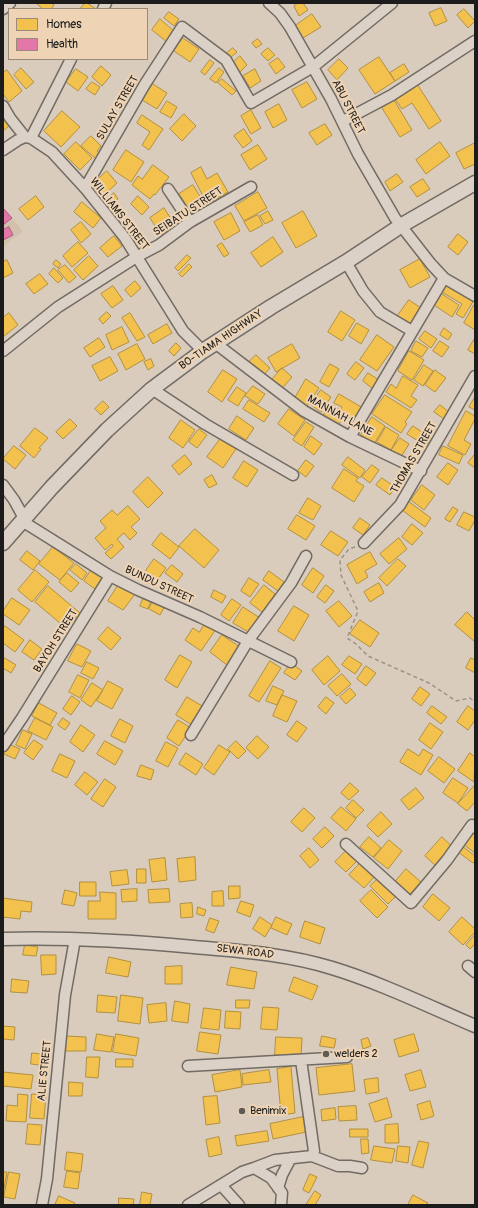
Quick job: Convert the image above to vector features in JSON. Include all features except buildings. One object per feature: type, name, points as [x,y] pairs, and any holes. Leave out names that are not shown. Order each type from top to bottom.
[{"type":"highway","name":"BO-TIAMA HIGHWAY","points":[[3,543],[52,487],[106,430],[152,389],[209,347],[270,307],[346,262],[402,225],[475,183]]},
{"type":"main road","name":"SEWA ROAD","points":[[3,939],[43,938],[152,943],[239,950],[304,960],[363,979],[475,1026]]},
{"type":"street","points":[[3,9],[10,3]]},
{"type":"street","name":"ABU STREET","points":[[269,3],[280,13],[290,27],[343,121],[358,154],[396,218],[402,225]]},
{"type":"street","points":[[313,67],[392,3]]},
{"type":"street","name":"SULAY STREET","points":[[85,188],[145,84],[182,27],[226,60],[251,103],[313,67]]},
{"type":"street","points":[[343,121],[392,94],[475,40]]},
{"type":"street","points":[[3,150],[18,140],[28,137],[71,60]]},
{"type":"street","name":"WILLIAMS STREET","points":[[3,106],[10,118],[28,137],[52,152],[85,188],[125,238],[138,256],[183,332],[209,347]]},
{"type":"street","name":"SEIBATU STREET","points":[[3,351],[58,307],[138,256],[159,245],[190,222],[251,187]]},
{"type":"street","points":[[168,189],[190,222]]},
{"type":"street","points":[[402,225],[431,264],[444,278],[475,296]]},
{"type":"street","points":[[346,262],[363,291],[380,312],[412,331]]},
{"type":"street","points":[[350,437],[444,278]]},
{"type":"street","name":"MANNAH LANE","points":[[209,347],[304,411],[329,426],[421,471]]},
{"type":"street","name":"THOMAS STREET","points":[[364,543],[400,505],[475,376]]},
{"type":"street","points":[[152,389],[205,424],[293,475]]},
{"type":"street","points":[[3,485],[14,500],[23,520]]},
{"type":"street","name":"BUNDU STREET","points":[[23,520],[110,576],[292,662]]},
{"type":"street","points":[[190,735],[248,640],[291,583],[306,556]]},
{"type":"street","name":"BAYOH STREET","points":[[3,746],[110,576]]},
{"type":"street","points":[[346,844],[412,903],[474,826]]},
{"type":"street","name":"ALIE STREET","points":[[42,1205],[47,1179],[65,995],[75,939]]},
{"type":"street","points":[[188,1066],[347,1057]]},
{"type":"street","points":[[301,1060],[314,1151],[312,1156]]},
{"type":"street","points":[[188,1205],[242,1172],[275,1160],[312,1156],[338,1166],[362,1168]]},
{"type":"street","points":[[278,1188],[290,1158]]},
{"type":"street","points":[[254,1168],[271,1178],[282,1194],[281,1205]]},
{"type":"street","points":[[221,1185],[239,1205]]},
{"type":"path","points":[[364,543],[349,549],[340,560],[341,575],[358,611],[347,638],[356,644],[368,656],[429,683],[456,701],[470,698],[475,702]]},
{"type":"shaded area","points":[[3,207],[23,231],[3,247]]},
{"type":"place","name":"welders 2","points":[[326,1054]]},
{"type":"place","name":"Benimix","points":[[242,1111]]}]
